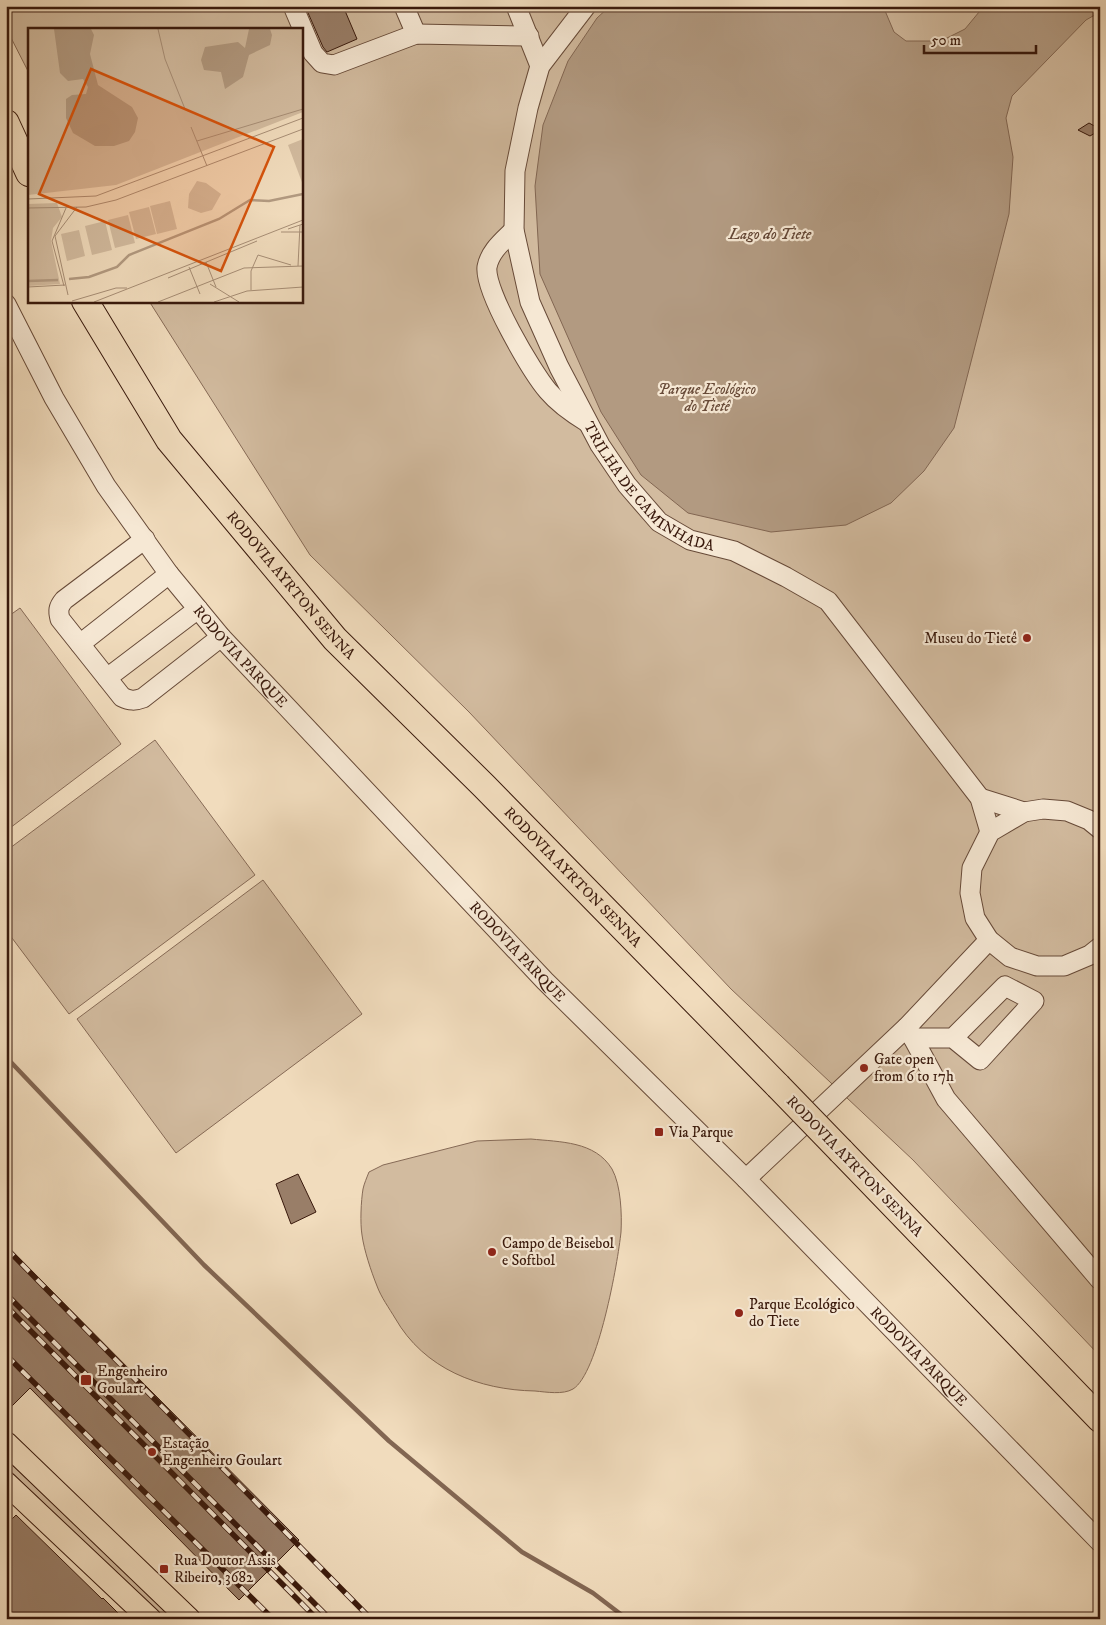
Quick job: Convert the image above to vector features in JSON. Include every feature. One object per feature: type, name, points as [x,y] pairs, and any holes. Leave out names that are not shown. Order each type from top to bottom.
[{"type":"highway","points":[[6,123],[28,172]]},
{"type":"highway","name":"RODOVIA AYRTON SENNA","points":[[86,302],[169,440],[335,640],[484,786],[1100,1419]]},
{"type":"main road","points":[[6,1443],[189,1619]]},
{"type":"main road","points":[[8,1488],[150,1619]]},
{"type":"street","points":[[293,6],[312,52],[322,63],[334,65],[416,34],[529,36]]},
{"type":"street","points":[[404,6],[416,34]]},
{"type":"street","points":[[516,6],[540,66]]},
{"type":"street","name":"TRILHA DE CAMINHADA","points":[[586,6],[540,66],[528,108],[515,171],[514,230],[530,302],[559,367],[587,422],[627,485],[659,522],[690,540],[734,551],[828,601],[980,798],[990,832]]},
{"type":"street","points":[[514,230],[491,253],[487,269],[493,295],[521,352],[548,391],[565,408],[587,422]]},
{"type":"street","name":"RODOVIA PARQUE","points":[[6,304],[12,328],[106,486],[169,574],[221,636],[545,981],[746,1179],[1100,1542]]},
{"type":"street","points":[[145,539],[64,600],[59,606],[60,620],[122,697],[128,700],[144,698],[221,636]]},
{"type":"street","points":[[80,644],[169,574]]},
{"type":"street","points":[[107,678],[198,609]]},
{"type":"street","points":[[980,798],[1024,812]]},
{"type":"street","points":[[1100,829],[1088,820],[1067,811],[1043,809],[1024,812],[990,832],[972,868],[970,893],[975,918],[988,940],[1010,957],[1037,966],[1064,966],[1090,955],[1100,947]]},
{"type":"street","points":[[746,1179],[910,1033],[988,940]]},
{"type":"street","points":[[910,1033],[953,1038]]},
{"type":"street","points":[[910,1033],[946,1099],[1100,1280]]},
{"type":"street","points":[[8,1488],[31,1468]]},
{"type":"green space","name":"Parque Ecológico do Tietê","points":[[6,6],[1100,6],[1100,1356],[913,1160],[731,989],[469,712],[310,555],[150,302],[302,302],[302,28],[28,28],[28,71],[6,28]]},
{"type":"green space","points":[[20,608],[121,744],[6,831],[6,618]]},
{"type":"green space","points":[[155,740],[255,875],[69,1014],[6,930],[6,851]]},
{"type":"green space","points":[[263,880],[362,1014],[176,1153],[77,1019]]},
{"type":"green space","name":"Campo de Beisebol e Softbol","points":[[531,1139],[565,1142],[587,1148],[596,1153],[612,1169],[620,1200],[621,1232],[619,1247],[611,1291],[598,1341],[591,1362],[582,1379],[573,1389],[559,1393],[514,1390],[474,1381],[437,1363],[421,1351],[407,1336],[383,1298],[370,1267],[362,1235],[362,1194],[369,1172],[383,1165],[477,1141]]},
{"type":"green space","points":[[6,1457],[175,1619],[165,1619],[6,1467]]},
{"type":"water","name":"Lago do Tiete","points":[[610,6],[883,6],[894,32],[906,41],[941,41],[965,29],[984,6],[1100,6],[1100,12],[1086,20],[1012,96],[1006,118],[1013,157],[1009,214],[954,428],[924,471],[891,503],[846,525],[771,532],[688,513],[641,475],[601,412],[540,274],[535,186],[543,125],[568,61],[597,18]]},
{"type":"building","points":[[305,6],[343,6],[357,39],[327,52]]},
{"type":"building","points":[[1089,123],[1100,130],[1090,136],[1078,130]]},
{"type":"building","points":[[298,1174],[316,1212],[291,1224],[276,1184]]},
{"type":"building","name":"Estação Engenheiro Goulart","points":[[6,1245],[299,1540],[239,1600],[30,1388],[6,1412]]},
{"type":"building","points":[[16,1515],[124,1619],[6,1619],[6,1525]]},
{"type":"waterway","points":[[6,1057],[204,1265],[389,1441],[522,1552],[593,1593],[627,1619]]},
{"type":"railway","points":[[6,1248],[371,1619]]},
{"type":"railway","points":[[6,1294],[330,1619]]},
{"type":"railway","points":[[6,1306],[317,1619]]},
{"type":"railway","points":[[6,1355],[273,1619]]},
{"type":"place","name":"Museu do Tietê","points":[[1027,638]]},
{"type":"place","name":"Gate open from 6 to 17h","points":[[864,1068]]},
{"type":"place","name":"Via Parque","points":[[659,1132]]},
{"type":"place","name":"Campo de Beisebol e Softbol","points":[[492,1252]]},
{"type":"place","name":"Parque Ecológico do Tiete","points":[[739,1313]]},
{"type":"place","name":"Engenheiro Goulart","points":[[86,1380]]},
{"type":"place","name":"Estação Engenheiro Goulart","points":[[152,1452]]},
{"type":"place","name":"Rua Doutor Assis Ribeiro, 3682","points":[[164,1569]]}]
